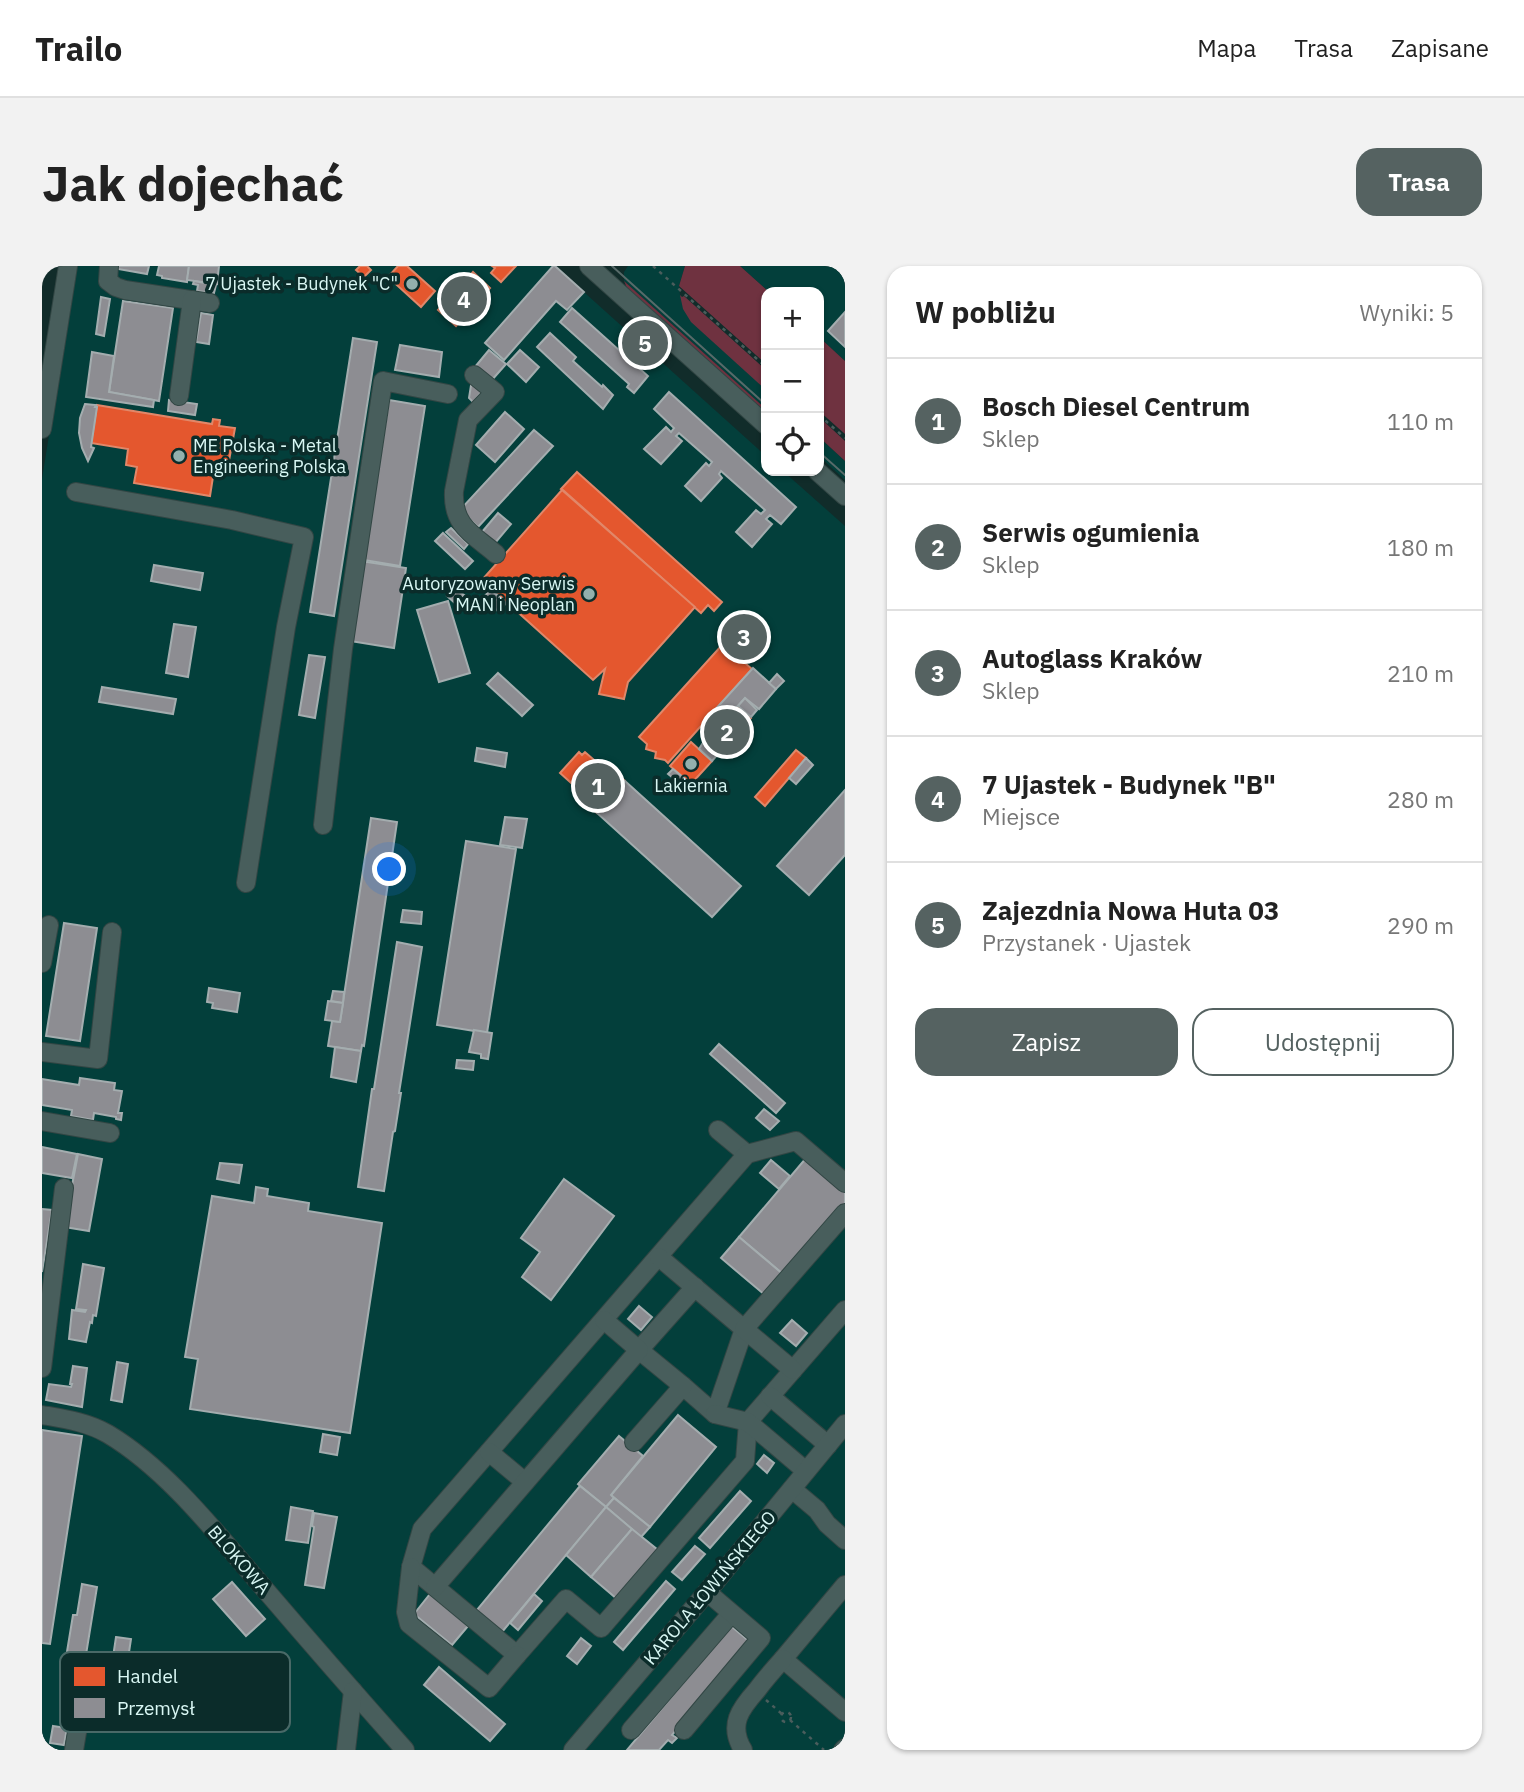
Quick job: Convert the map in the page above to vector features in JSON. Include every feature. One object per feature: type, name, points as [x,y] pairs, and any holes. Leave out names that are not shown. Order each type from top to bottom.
[{"type":"street","points":[[42,429],[68,266]]},
{"type":"street","points":[[109,266],[108,281],[116,288],[201,302],[179,396]]},
{"type":"street","points":[[589,266],[761,421]]},
{"type":"street","points":[[474,375],[495,392],[468,420],[454,502],[461,523],[496,554]]},
{"type":"street","points":[[323,825],[343,649],[383,381],[448,394]]},
{"type":"street","points":[[823,476],[845,496]]},
{"type":"street","points":[[76,492],[232,520],[304,537],[286,627],[246,883]]},
{"type":"street","points":[[42,963],[49,925]]},
{"type":"street","points":[[42,1052],[98,1059],[112,932]]},
{"type":"street","points":[[42,1121],[110,1133]]},
{"type":"street","points":[[718,1130],[747,1154]]},
{"type":"street","points":[[845,1182],[796,1141],[747,1154],[422,1529],[411,1567],[406,1612],[409,1623],[489,1688],[566,1599],[601,1628],[745,1461],[748,1422],[845,1310]]},
{"type":"street","points":[[42,1368],[64,1188]]},
{"type":"street","points":[[715,1414],[744,1329],[845,1213]]},
{"type":"street","points":[[659,1256],[793,1370]]},
{"type":"street","points":[[435,1587],[695,1287]]},
{"type":"street","points":[[604,1320],[715,1414],[748,1422],[806,1471]]},
{"type":"street","points":[[634,1442],[683,1386]]},
{"type":"street","points":[[770,1396],[838,1437]]},
{"type":"street","name":"BLOKOWA","points":[[42,1415],[89,1424],[105,1432],[131,1449],[190,1503],[405,1750]]},
{"type":"street","name":"KAROLA ŁOWIŃSKIEGO","points":[[580,1747],[628,1684],[806,1471],[838,1437]]},
{"type":"street","points":[[489,1452],[525,1482]]},
{"type":"street","points":[[792,1489],[817,1510],[827,1524],[845,1540]]},
{"type":"street","points":[[411,1567],[517,1655]]},
{"type":"street","points":[[743,1750],[737,1737],[739,1712],[845,1585]]},
{"type":"street","points":[[684,1730],[761,1638],[707,1592]]},
{"type":"street","points":[[631,1730],[731,1614]]},
{"type":"street","points":[[684,1619],[708,1640]]},
{"type":"street","points":[[783,1659],[845,1712]]},
{"type":"street","points":[[628,1684],[653,1706]]},
{"type":"street","points":[[346,1750],[353,1691]]},
{"type":"street","points":[[74,1750],[77,1732]]},
{"type":"path","points":[[653,266],[761,363]]},
{"type":"path","points":[[824,419],[845,438]]},
{"type":"path","points":[[755,1691],[782,1714],[784,1721],[790,1720]]},
{"type":"path","points":[[782,1714],[789,1714],[790,1720],[824,1750]]},
{"type":"shaded area","points":[[76,266],[555,266],[761,451],[761,476],[789,476],[845,526],[845,1750],[42,1750],[42,479]]},
{"type":"shaded area","points":[[628,266],[685,266],[679,286],[680,295],[761,384],[761,404],[624,281],[624,272]]},
{"type":"shaded area","points":[[685,266],[740,266],[763,287],[761,287],[761,360],[679,286]]},
{"type":"shaded area","points":[[740,266],[845,266],[845,361],[824,342],[824,287],[763,287]]},
{"type":"shaded area","points":[[624,281],[761,404],[761,409],[627,288]]},
{"type":"shaded area","points":[[680,295],[761,365],[761,385],[691,322],[683,309]]},
{"type":"shaded area","points":[[824,342],[845,361],[845,434],[824,415]]},
{"type":"shaded area","points":[[824,422],[845,441],[845,461],[824,442]]},
{"type":"shaded area","points":[[824,442],[845,461],[845,480],[824,461]]},
{"type":"building: Handel","points":[[360,266],[367,266],[371,270],[364,277],[356,270]]},
{"type":"building: Handel","name":"7 Ujastek - Budynek \"C\"","points":[[398,266],[407,266],[435,291],[421,307],[388,277]]},
{"type":"building: Handel","points":[[492,266],[516,266],[501,282],[491,273],[495,268]]},
{"type":"building: Handel","points":[[473,272],[490,288],[456,326],[438,310]]},
{"type":"building: Handel","name":"ME Polska - Metal Engineering Polska","points":[[97,405],[212,424],[213,419],[220,420],[219,426],[235,428],[228,466],[215,464],[210,496],[134,483],[137,467],[126,465],[128,449],[91,443]]},
{"type":"building: Handel","points":[[577,472],[722,602],[714,611],[708,605],[701,613],[561,489]]},
{"type":"building: Handel","name":"Autoryzowany Serwis MAN i Neoplan","points":[[562,490],[695,607],[628,682],[624,699],[599,694],[605,669],[593,680],[482,580]]},
{"type":"building: Handel","points":[[723,644],[752,669],[668,763],[655,758],[656,752],[646,749],[647,744],[639,737]]},
{"type":"building: Handel","points":[[738,706],[751,718],[719,753],[707,742]]},
{"type":"building: Handel","name":"Lakiernia","points":[[691,742],[712,761],[691,784],[670,766]]},
{"type":"building: Handel","points":[[796,750],[806,758],[765,806],[755,797]]},
{"type":"building: Handel","points":[[579,752],[582,755],[585,752],[618,781],[621,777],[625,781],[597,813],[577,795],[580,791],[560,773]]},
{"type":"building: Przemysł","points":[[118,266],[149,266],[147,274],[118,269]]},
{"type":"building: Przemysł","points":[[159,266],[189,266],[187,282],[162,278],[157,275]]},
{"type":"building: Przemysł","points":[[189,266],[219,266],[217,284],[187,280]]},
{"type":"building: Przemysł","points":[[553,266],[584,292],[567,310],[556,301],[504,360],[485,343]]},
{"type":"building: Przemysł","points":[[194,281],[216,285],[214,293],[197,291],[198,285],[193,284]]},
{"type":"building: Przemysł","points":[[101,297],[110,299],[104,336],[96,334]]},
{"type":"building: Przemysł","points":[[123,301],[173,308],[159,401],[109,392]]},
{"type":"building: Przemysł","points":[[572,308],[648,376],[634,393],[627,387],[629,384],[560,322]]},
{"type":"building: Przemysł","points":[[845,312],[845,347],[828,331]]},
{"type":"building: Przemysł","points":[[201,313],[213,315],[209,344],[196,342]]},
{"type":"building: Przemysł","points":[[550,333],[576,357],[573,361],[613,395],[603,409],[537,347]]},
{"type":"building: Przemysł","points":[[353,338],[377,342],[334,616],[310,612]]},
{"type":"building: Przemysł","points":[[400,345],[442,352],[439,377],[395,370]]},
{"type":"building: Przemysł","points":[[489,350],[506,364],[491,381],[475,367]]},
{"type":"building: Przemysł","points":[[520,350],[539,367],[526,382],[507,364]]},
{"type":"building: Przemysł","points":[[92,352],[114,356],[109,392],[154,400],[153,407],[86,397]]},
{"type":"building: Przemysł","points":[[472,379],[484,389],[473,402],[469,398]]},
{"type":"building: Przemysł","points":[[669,392],[796,507],[781,524],[770,515],[766,519],[772,524],[752,547],[736,532],[756,510],[761,514],[765,510],[721,471],[719,474],[722,478],[701,501],[685,486],[706,463],[709,466],[712,462],[679,433],[676,436],[682,441],[661,464],[644,449],[666,427],[671,432],[674,428],[654,409]]},
{"type":"building: Przemysł","points":[[169,400],[197,404],[195,415],[168,411]]},
{"type":"building: Przemysł","points":[[389,400],[425,406],[400,566],[364,560]]},
{"type":"building: Przemysł","points":[[85,404],[97,407],[91,447],[94,448],[88,461],[79,433]]},
{"type":"building: Przemysł","points":[[505,412],[524,429],[495,462],[476,445]]},
{"type":"building: Przemysł","points":[[534,430],[553,446],[478,527],[460,510]]},
{"type":"building: Przemysł","points":[[498,513],[511,524],[495,543],[482,532]]},
{"type":"building: Przemysł","points":[[451,528],[468,544],[464,549],[446,532]]},
{"type":"building: Przemysł","points":[[443,533],[473,561],[465,569],[435,541]]},
{"type":"building: Przemysł","points":[[361,561],[406,568],[394,648],[350,641]]},
{"type":"building: Przemysł","points":[[154,565],[203,573],[200,590],[151,581]]},
{"type":"building: Przemysł","points":[[455,588],[464,595],[456,604],[447,596]]},
{"type":"building: Przemysł","points":[[491,589],[506,603],[499,612],[483,598]]},
{"type":"building: Przemysł","points":[[448,601],[470,673],[439,682],[417,610]]},
{"type":"building: Przemysł","points":[[174,624],[196,627],[188,677],[166,673]]},
{"type":"building: Przemysł","points":[[309,655],[325,657],[315,718],[299,715]]},
{"type":"building: Przemysł","points":[[753,668],[776,689],[759,709],[745,698],[724,721],[713,712]]},
{"type":"building: Przemysł","points":[[498,673],[533,705],[522,716],[487,684]]},
{"type":"building: Przemysł","points":[[777,674],[784,681],[776,689],[769,683]]},
{"type":"building: Przemysł","points":[[102,687],[176,699],[173,714],[99,702]]},
{"type":"building: Przemysł","points":[[745,698],[757,710],[751,717],[738,706]]},
{"type":"building: Przemysł","points":[[704,741],[718,754],[712,761],[699,749]]},
{"type":"building: Przemysł","points":[[477,748],[507,753],[505,767],[475,761]]},
{"type":"building: Przemysł","points":[[806,758],[813,765],[796,784],[789,778]]},
{"type":"building: Przemysł","points":[[673,769],[691,784],[687,789],[668,774]]},
{"type":"building: Przemysł","points":[[625,781],[741,886],[712,917],[597,813]]},
{"type":"building: Przemysł","points":[[845,790],[845,855],[809,895],[777,866]]},
{"type":"building: Przemysł","points":[[505,817],[527,819],[522,848],[500,845]]},
{"type":"building: Przemysł","points":[[371,818],[397,822],[364,1046],[362,1045],[361,1051],[328,1046],[332,1021],[340,1022]]},
{"type":"building: Przemysł","points":[[466,841],[516,849],[487,1033],[437,1025]]},
{"type":"building: Przemysł","points":[[403,910],[422,912],[421,924],[401,922]]},
{"type":"building: Przemysł","points":[[64,923],[97,928],[80,1041],[46,1036]]},
{"type":"building: Przemysł","points":[[397,942],[422,947],[384,1191],[358,1187]]},
{"type":"building: Przemysł","points":[[209,988],[240,993],[237,1012],[212,1008],[213,1003],[207,1002]]},
{"type":"building: Przemysł","points":[[333,991],[344,992],[343,1003],[331,1001]]},
{"type":"building: Przemysł","points":[[328,1001],[343,1003],[340,1022],[325,1020]]},
{"type":"building: Przemysł","points":[[474,1030],[492,1033],[488,1059],[481,1058],[481,1054],[469,1052]]},
{"type":"building: Przemysł","points":[[719,1044],[785,1103],[776,1113],[710,1054]]},
{"type":"building: Przemysł","points":[[335,1047],[361,1051],[356,1082],[331,1077]]},
{"type":"building: Przemysł","points":[[457,1060],[474,1061],[473,1070],[456,1068]]},
{"type":"building: Przemysł","points":[[80,1078],[115,1083],[114,1090],[122,1091],[118,1113],[122,1113],[121,1120],[94,1113],[93,1120],[71,1116],[72,1110],[42,1105],[42,1079],[79,1085]]},
{"type":"building: Przemysł","points":[[764,1109],[779,1121],[770,1130],[756,1118]]},
{"type":"building: Przemysł","points":[[42,1147],[77,1154],[72,1178],[42,1173]]},
{"type":"building: Przemysł","points":[[78,1154],[102,1159],[89,1231],[64,1227]]},
{"type":"building: Przemysł","points":[[807,1157],[845,1189],[845,1203],[784,1275],[739,1237]]},
{"type":"building: Przemysł","points":[[771,1160],[790,1176],[779,1189],[760,1173]]},
{"type":"building: Przemysł","points":[[220,1163],[242,1165],[239,1183],[217,1179]]},
{"type":"building: Przemysł","points":[[564,1179],[614,1216],[551,1300],[522,1277],[540,1252],[521,1238]]},
{"type":"building: Przemysł","points":[[256,1187],[268,1189],[267,1196],[309,1203],[308,1211],[382,1223],[350,1433],[190,1409],[198,1359],[185,1357],[212,1196],[254,1203]]},
{"type":"building: Przemysł","points":[[42,1209],[52,1210],[42,1272]]},
{"type":"building: Przemysł","points":[[739,1237],[784,1275],[766,1296],[721,1258]]},
{"type":"building: Przemysł","points":[[83,1264],[104,1268],[96,1316],[93,1315],[92,1323],[90,1322],[86,1342],[69,1339],[72,1310],[86,1310],[76,1309]]},
{"type":"building: Przemysł","points":[[639,1306],[652,1317],[641,1330],[628,1319]]},
{"type":"building: Przemysł","points":[[792,1320],[807,1333],[796,1346],[780,1333]]},
{"type":"building: Przemysł","points":[[117,1362],[128,1364],[122,1402],[111,1400]]},
{"type":"building: Przemysł","points":[[73,1366],[87,1368],[82,1407],[46,1400],[49,1384],[71,1387]]},
{"type":"building: Przemysł","points":[[678,1415],[716,1447],[650,1527],[611,1495]]},
{"type":"building: Przemysł","points":[[42,1430],[82,1436],[50,1644],[42,1643]]},
{"type":"building: Przemysł","points":[[323,1434],[340,1437],[337,1455],[320,1452]]},
{"type":"building: Przemysł","points":[[619,1436],[643,1456],[611,1495],[614,1498],[606,1507],[578,1484]]},
{"type":"building: Przemysł","points":[[764,1455],[774,1463],[767,1473],[757,1464]]},
{"type":"building: Przemysł","points":[[580,1486],[606,1507],[502,1632],[476,1611]]},
{"type":"building: Przemysł","points":[[740,1491],[751,1501],[710,1548],[699,1538]]},
{"type":"building: Przemysł","points":[[614,1498],[650,1527],[641,1537],[606,1507]]},
{"type":"building: Przemysł","points":[[291,1507],[313,1511],[308,1543],[286,1540]]},
{"type":"building: Przemysł","points":[[606,1507],[632,1529],[591,1577],[566,1555]]},
{"type":"building: Przemysł","points":[[314,1513],[337,1517],[324,1588],[305,1585]]},
{"type":"building: Przemysł","points":[[632,1529],[658,1550],[617,1599],[591,1577]]},
{"type":"building: Przemysł","points":[[695,1546],[705,1554],[682,1580],[672,1572]]},
{"type":"building: Przemysł","points":[[666,1581],[675,1589],[623,1650],[614,1642]]},
{"type":"building: Przemysł","points":[[232,1582],[265,1619],[246,1636],[213,1599]]},
{"type":"building: Przemysł","points":[[82,1584],[97,1587],[86,1652],[67,1652],[73,1615],[77,1615]]},
{"type":"building: Przemysł","points":[[430,1594],[468,1626],[452,1645],[414,1614]]},
{"type":"building: Przemysł","points":[[534,1594],[542,1601],[518,1630],[510,1623]]},
{"type":"building: Przemysł","points":[[731,1626],[750,1642],[672,1735],[677,1738],[672,1743],[668,1740],[659,1750],[627,1750]]},
{"type":"building: Przemysł","points":[[116,1637],[131,1639],[129,1652],[114,1652]]},
{"type":"building: Przemysł","points":[[581,1638],[591,1646],[577,1664],[567,1656]]},
{"type":"building: Przemysł","points":[[439,1667],[505,1724],[490,1741],[424,1685]]},
{"type":"building: Przemysł","points":[[53,1726],[60,1727],[60,1732],[66,1732],[64,1745],[50,1743]]},
{"type":"tram line","points":[[612,266],[761,400]]},
{"type":"tram line","points":[[824,456],[845,475]]},
{"type":"place","name":"7 Ujastek - Budynek \"C\"","points":[[412,284]]},
{"type":"place","name":"7 Ujastek - Budynek \"B\"","points":[[464,299]]},
{"type":"place","name":"Zajezdnia Nowa Huta 03","points":[[645,343]]},
{"type":"place","name":"ME Polska - Metal Engineering Polska","points":[[179,456]]},
{"type":"place","name":"Autoryzowany Serwis MAN i Neoplan","points":[[589,594]]},
{"type":"place","name":"Autoglass Kraków","points":[[744,637]]},
{"type":"place","name":"Serwis ogumienia","points":[[727,732]]},
{"type":"place","name":"Lakiernia","points":[[691,764]]},
{"type":"place","name":"Bosch Diesel Centrum","points":[[598,786]]}]
